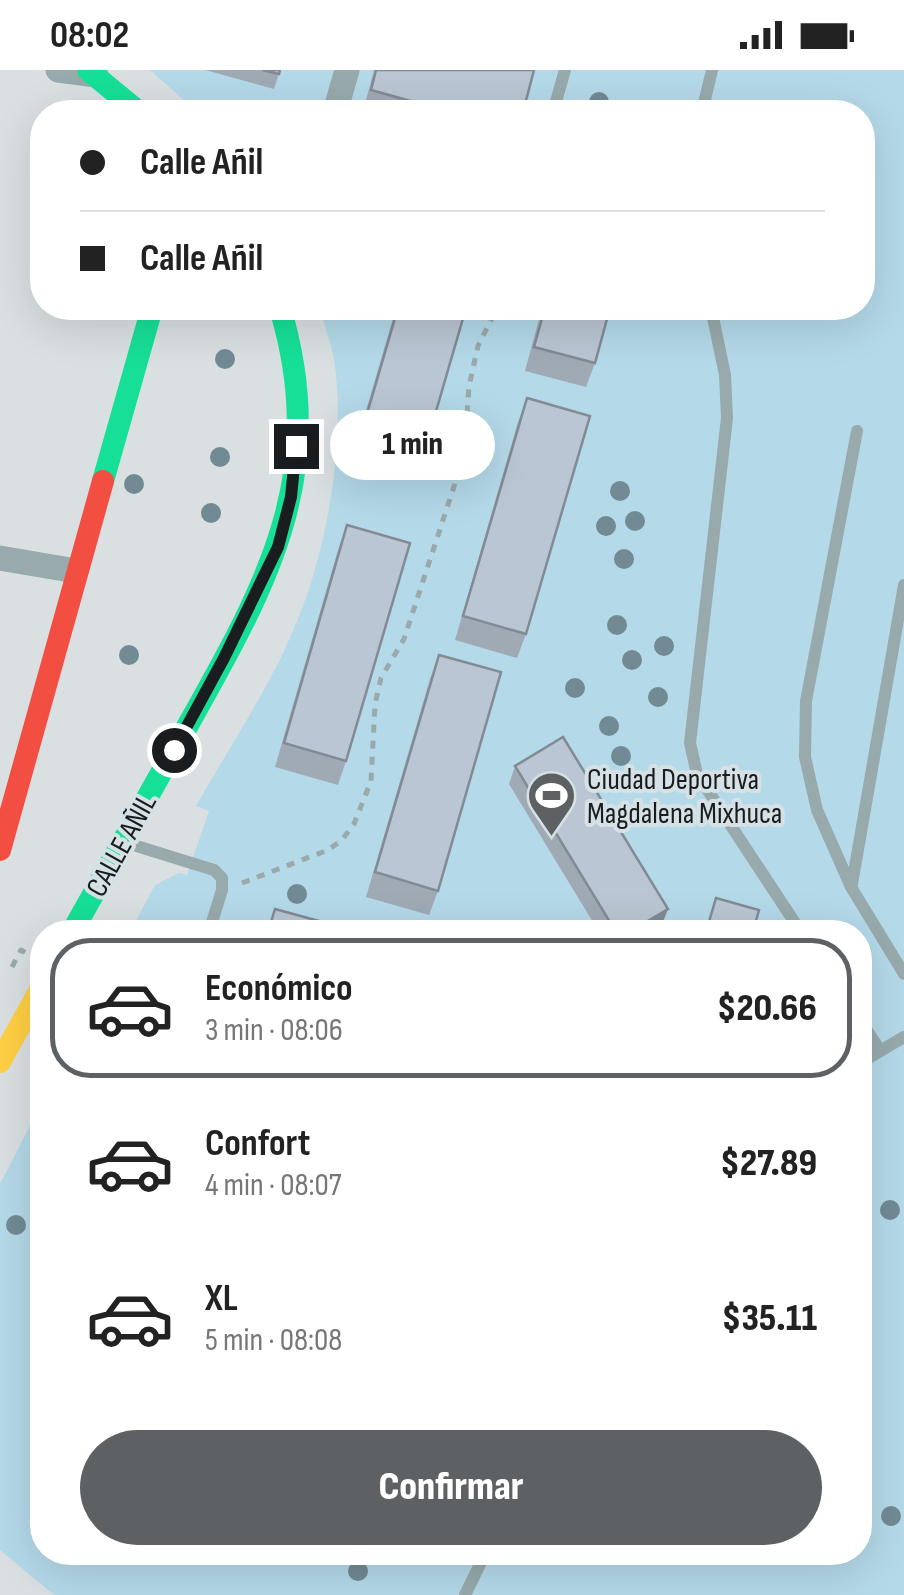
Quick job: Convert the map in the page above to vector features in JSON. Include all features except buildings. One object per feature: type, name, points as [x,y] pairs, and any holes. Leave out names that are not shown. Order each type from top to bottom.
[{"type":"main road","points":[[92,73],[122,89],[130,100]]},
{"type":"main road","points":[[0,850],[149,320]]},
{"type":"main road","name":"CALLE AÑIL","points":[[79,920],[224,658],[278,547],[291,497],[297,386],[284,320]]},
{"type":"main road","points":[[0,1062],[30,1008]]},
{"type":"street","points":[[58,70],[92,73]]},
{"type":"street","points":[[338,100],[347,70]]},
{"type":"street","points":[[0,558],[76,571]]},
{"type":"lane","points":[[557,100],[566,70]]},
{"type":"lane","points":[[705,100],[712,70]]},
{"type":"lane","points":[[715,320],[726,374],[727,418],[690,743],[692,760],[710,797],[793,920]]},
{"type":"lane","points":[[857,431],[806,701],[805,757],[817,810],[851,887],[871,920]]},
{"type":"lane","points":[[851,887],[904,586]]},
{"type":"lane","points":[[123,841],[214,870],[222,878],[222,890],[213,920]]},
{"type":"lane","points":[[872,921],[904,974]]},
{"type":"lane","points":[[872,1055],[904,1037]]},
{"type":"lane","points":[[872,1038],[880,1050]]},
{"type":"lane","points":[[466,1595],[480,1565]]},
{"type":"path","points":[[222,890],[328,850],[354,824],[371,781],[375,704],[381,678],[404,639],[464,456],[469,386],[478,346],[491,320]]},
{"type":"shaded area","name":"Ciudad Deportiva Magdalena Mixhuca","points":[[150,70],[904,70],[904,1595],[54,1595],[0,1550],[0,1184],[30,1125],[30,1565],[872,1565],[872,920],[136,920],[155,885],[179,873],[187,875],[209,811],[196,806],[283,654],[315,569],[331,498],[338,426],[334,360],[323,320],[875,320],[875,100],[184,100]]},
{"type":"traffic: fast","points":[[88,70],[124,100]]},
{"type":"traffic: fast","points":[[103,481],[149,320]]},
{"type":"traffic: fast","points":[[79,920],[243,624],[282,526],[294,476],[298,424],[294,368],[283,320]]},
{"type":"traffic: slow","points":[[0,1062],[30,1008]]},
{"type":"traffic: jam","points":[[0,850],[103,481]]},
{"type":"place","name":"Ciudad Deportiva Magdalena Mixhuca","points":[[552,838]]},
{"type":"route","points":[[174,750],[278,547],[291,497],[296,446]]}]
